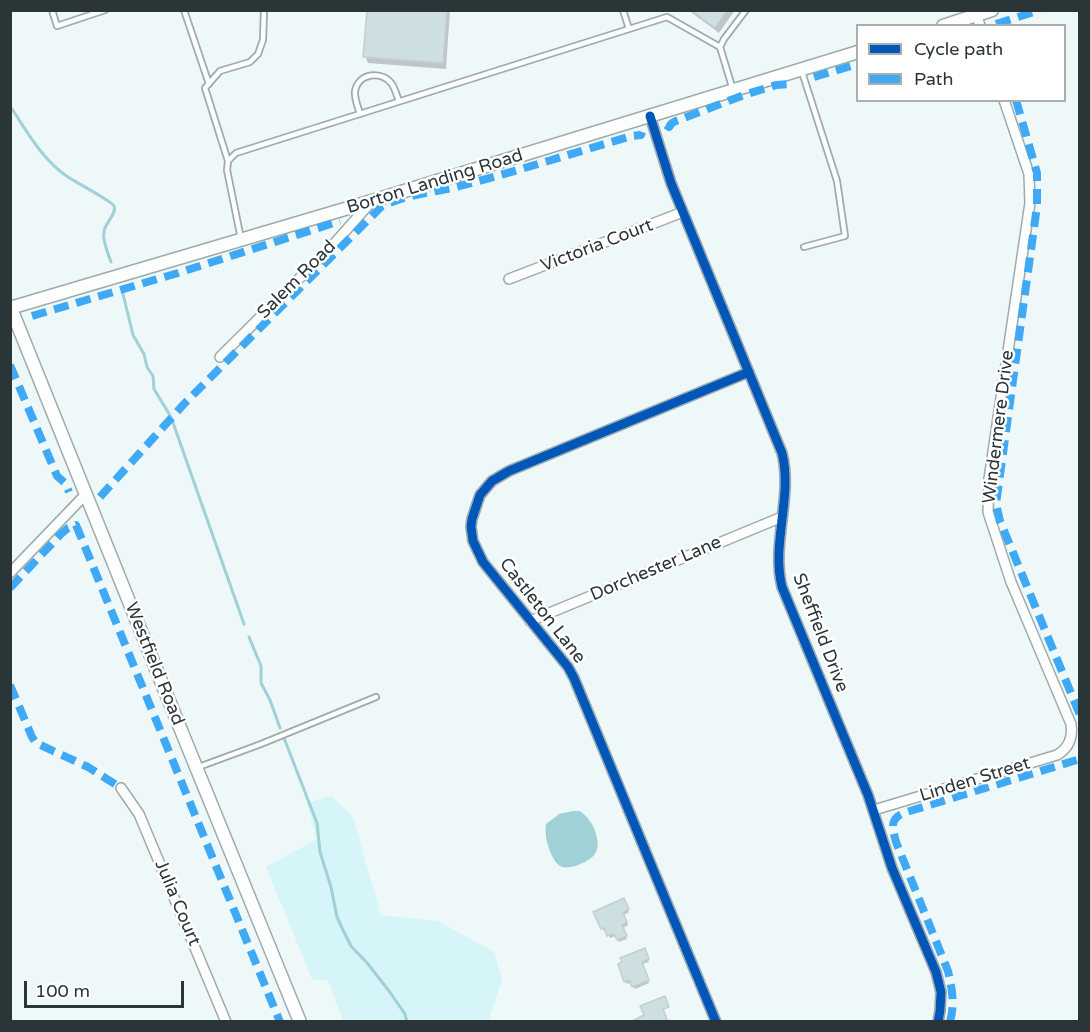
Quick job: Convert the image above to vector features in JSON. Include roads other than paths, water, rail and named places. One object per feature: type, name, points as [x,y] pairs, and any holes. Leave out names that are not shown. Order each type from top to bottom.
[{"type":"street","points":[[951,24],[977,17],[992,10]]},
{"type":"street","name":"Borton Landing Road","points":[[11,307],[372,201],[856,53]]},
{"type":"street","name":"Windermere Drive","points":[[1005,102],[1029,174],[1030,203],[989,479],[988,512],[1011,582],[1071,724],[1070,742]]},
{"type":"street","name":"Sheffield Drive","points":[[650,116],[671,183],[784,461],[779,564],[782,587],[874,810],[884,847],[939,983],[941,1001],[938,1022]]},
{"type":"street","name":"Salem Road","points":[[220,357],[333,244],[372,201]]},
{"type":"street","name":"Victoria Court","points":[[509,279],[683,212]]},
{"type":"street","name":"Westfield Road","points":[[11,307],[300,1022]]},
{"type":"street","name":"Castleton Lane","points":[[716,1022],[574,678],[568,667],[483,562],[472,534],[472,519],[476,504],[485,488],[509,471],[748,372]]},
{"type":"street","points":[[10,573],[86,494]]},
{"type":"street","name":"Dorchester Lane","points":[[530,621],[782,517]]},
{"type":"street","name":"Linden Street","points":[[874,810],[1050,757],[1061,753],[1070,742]]},
{"type":"street","name":"Julia Court","points":[[121,788],[139,814],[226,1022]]},
{"type":"lane","points":[[52,10],[57,26],[105,10]]},
{"type":"lane","points":[[184,10],[209,84]]},
{"type":"lane","points":[[241,239],[227,170],[228,160],[205,88],[220,71],[250,62],[258,54],[263,40],[264,10]]},
{"type":"lane","points":[[623,10],[629,29]]},
{"type":"lane","points":[[733,90],[720,47],[746,10]]},
{"type":"lane","points":[[228,160],[236,153],[667,17],[720,47]]},
{"type":"lane","points":[[801,69],[837,181],[845,236],[804,247]]},
{"type":"lane","points":[[360,114],[355,91],[359,82],[367,75],[380,75],[391,82],[399,101]]},
{"type":"lane","points":[[196,768],[376,697]]},
{"type":"waterway","points":[[10,106],[50,162],[68,177],[114,206],[114,212],[105,228],[104,235],[111,262]]},
{"type":"waterway","points":[[123,294],[133,335],[153,376],[154,389],[171,417],[244,624]]},
{"type":"waterway","points":[[249,637],[261,666],[261,683],[280,728]]},
{"type":"waterway","points":[[284,738],[317,823],[320,852],[337,917],[351,946],[389,991],[405,1014],[407,1022]]}]
